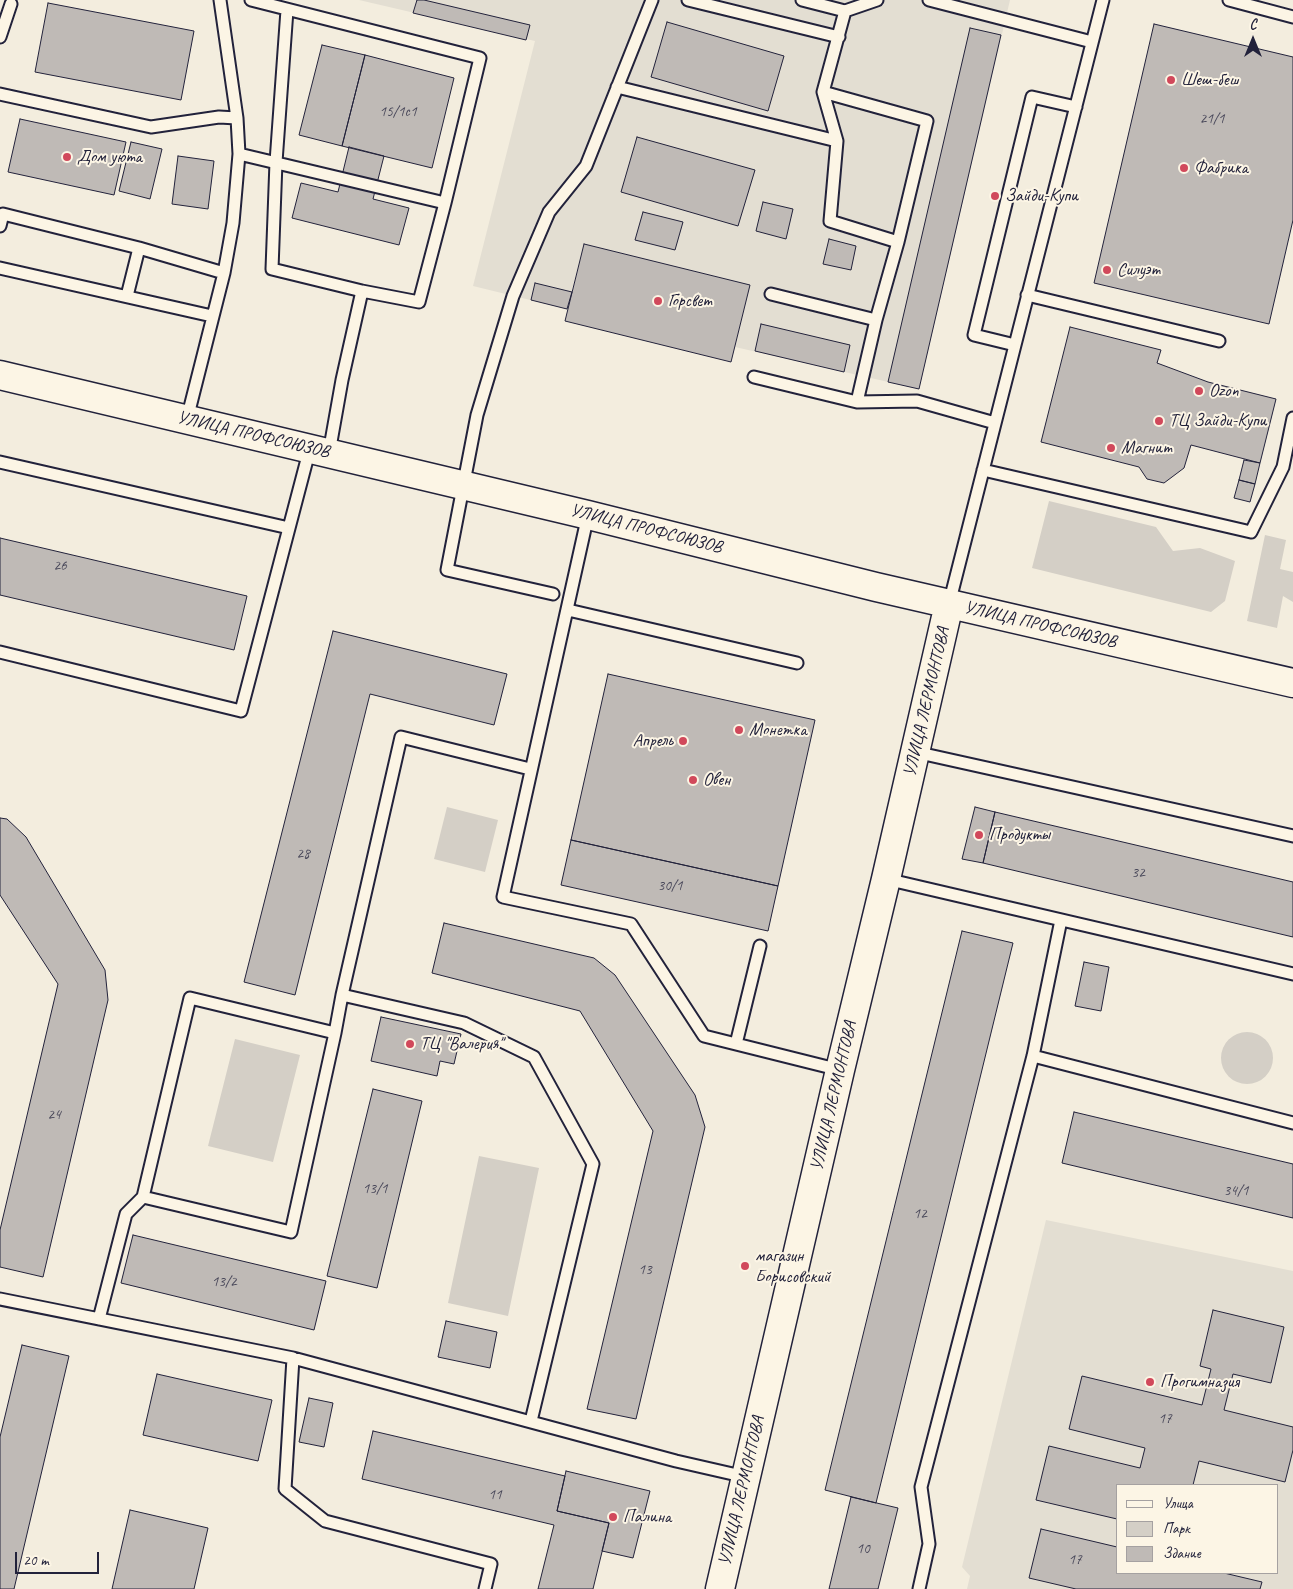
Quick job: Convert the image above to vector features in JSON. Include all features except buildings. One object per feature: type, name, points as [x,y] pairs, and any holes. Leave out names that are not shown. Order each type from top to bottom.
[{"type":"main road","name":"УЛИЦА ПРОФСОЮЗОВ","points":[[0,375],[588,514],[1008,619],[1293,683]]},
{"type":"main road","name":"УЛИЦА ЛЕРМОНТОВА","points":[[720,1589],[949,604]]},
{"type":"lane","points":[[187,419],[224,273],[233,223],[238,154],[237,118],[220,0]]},
{"type":"lane","points":[[251,0],[480,58],[419,302],[362,291],[272,269],[276,162],[286,10]]},
{"type":"lane","points":[[553,594],[447,570],[477,415],[513,296],[549,212],[586,166],[652,0]]},
{"type":"lane","points":[[688,0],[839,36]]},
{"type":"lane","points":[[802,0],[845,11],[877,0]]},
{"type":"lane","points":[[929,0],[1092,42]]},
{"type":"lane","points":[[949,604],[1103,0]]},
{"type":"lane","points":[[1229,0],[1293,17]]},
{"type":"lane","points":[[0,37],[11,4]]},
{"type":"lane","points":[[845,11],[823,92],[837,141],[830,221],[898,242]]},
{"type":"lane","points":[[617,87],[837,141]]},
{"type":"lane","points":[[823,92],[927,121],[857,402]]},
{"type":"lane","points":[[0,94],[151,127],[219,117],[237,118]]},
{"type":"lane","points":[[1014,345],[974,335],[1032,97],[1076,106]]},
{"type":"lane","points":[[238,154],[445,203]]},
{"type":"lane","points":[[0,226],[3,214],[139,248],[224,273]]},
{"type":"lane","points":[[127,296],[139,248]]},
{"type":"lane","points":[[0,268],[212,316]]},
{"type":"lane","points":[[0,652],[241,712],[288,528],[319,451],[342,380],[362,291]]},
{"type":"lane","points":[[771,294],[876,320]]},
{"type":"lane","points":[[1027,295],[1219,341]]},
{"type":"lane","points":[[754,377],[857,402],[917,401],[995,423]]},
{"type":"lane","points":[[983,470],[1251,532],[1283,467],[1293,418]]},
{"type":"lane","points":[[0,462],[288,528]]},
{"type":"lane","points":[[588,514],[503,897],[631,924],[704,1036],[840,1070]]},
{"type":"lane","points":[[568,610],[797,663]]},
{"type":"lane","points":[[143,1198],[291,1232],[342,995],[402,737],[530,769]]},
{"type":"lane","points":[[915,752],[1293,836]]},
{"type":"lane","points":[[886,879],[1293,974]]},
{"type":"lane","points":[[919,1589],[929,1544],[921,1488],[1033,1056],[1061,920]]},
{"type":"lane","points":[[736,1044],[760,946]]},
{"type":"lane","points":[[342,995],[464,1023],[534,1057],[593,1164],[531,1421]]},
{"type":"lane","points":[[99,1319],[126,1214],[143,1198],[190,998],[335,1032]]},
{"type":"lane","points":[[1033,1056],[1293,1123]]},
{"type":"lane","points":[[0,1299],[293,1358],[676,1461],[746,1477]]},
{"type":"lane","points":[[293,1358],[285,1489],[325,1521],[491,1564],[485,1589]]},
{"type":"shaded area","name":"Горсвет","points":[[359,0],[1010,0],[919,389],[735,347],[750,285],[584,244],[567,309],[473,286],[535,41]]},
{"type":"shaded area","name":"Прогимназия","points":[[1046,1220],[1293,1271],[1293,1589],[967,1589],[970,1576],[962,1567]]},
{"type":"green space","points":[[1049,501],[1156,527],[1173,551],[1200,548],[1235,561],[1225,601],[1211,612],[1032,568]]},
{"type":"green space","points":[[1265,535],[1286,540],[1280,569],[1293,572],[1293,602],[1283,596],[1277,628],[1247,621]]},
{"type":"green space","points":[[447,807],[498,820],[485,872],[434,859]]},
{"type":"green space","points":[[1242,1032],[1252,1032],[1266,1039],[1273,1053],[1273,1063],[1266,1077],[1252,1084],[1242,1084],[1232,1080],[1225,1073],[1221,1063],[1221,1053],[1225,1043],[1232,1036]]},
{"type":"green space","points":[[235,1039],[300,1055],[273,1162],[208,1146]]},
{"type":"green space","points":[[479,1156],[539,1168],[508,1316],[448,1303]]},
{"type":"place","name":"Шеш-беш","points":[[1171,80]]},
{"type":"place","name":"Дом уюта","points":[[67,157]]},
{"type":"place","name":"Фабрика","points":[[1184,168]]},
{"type":"place","name":"Зайди-Купи","points":[[995,196]]},
{"type":"place","name":"Силуэт","points":[[1107,270]]},
{"type":"place","name":"Горсвет","points":[[658,301]]},
{"type":"place","name":"Ozon","points":[[1199,391]]},
{"type":"place","name":"ТЦ Зайди-Купи","points":[[1159,421]]},
{"type":"place","name":"Магнит","points":[[1111,448]]},
{"type":"place","name":"Монетка","points":[[739,730]]},
{"type":"place","name":"Апрель","points":[[683,741]]},
{"type":"place","name":"Овен","points":[[693,780]]},
{"type":"place","name":"Продукты","points":[[979,835]]},
{"type":"place","name":"ТЦ \"Валерия\"","points":[[410,1044]]},
{"type":"place","name":"магазин Борисовский","points":[[745,1266]]},
{"type":"place","name":"Прогимназия","points":[[1150,1382]]},
{"type":"place","name":"Палина","points":[[613,1517]]}]
